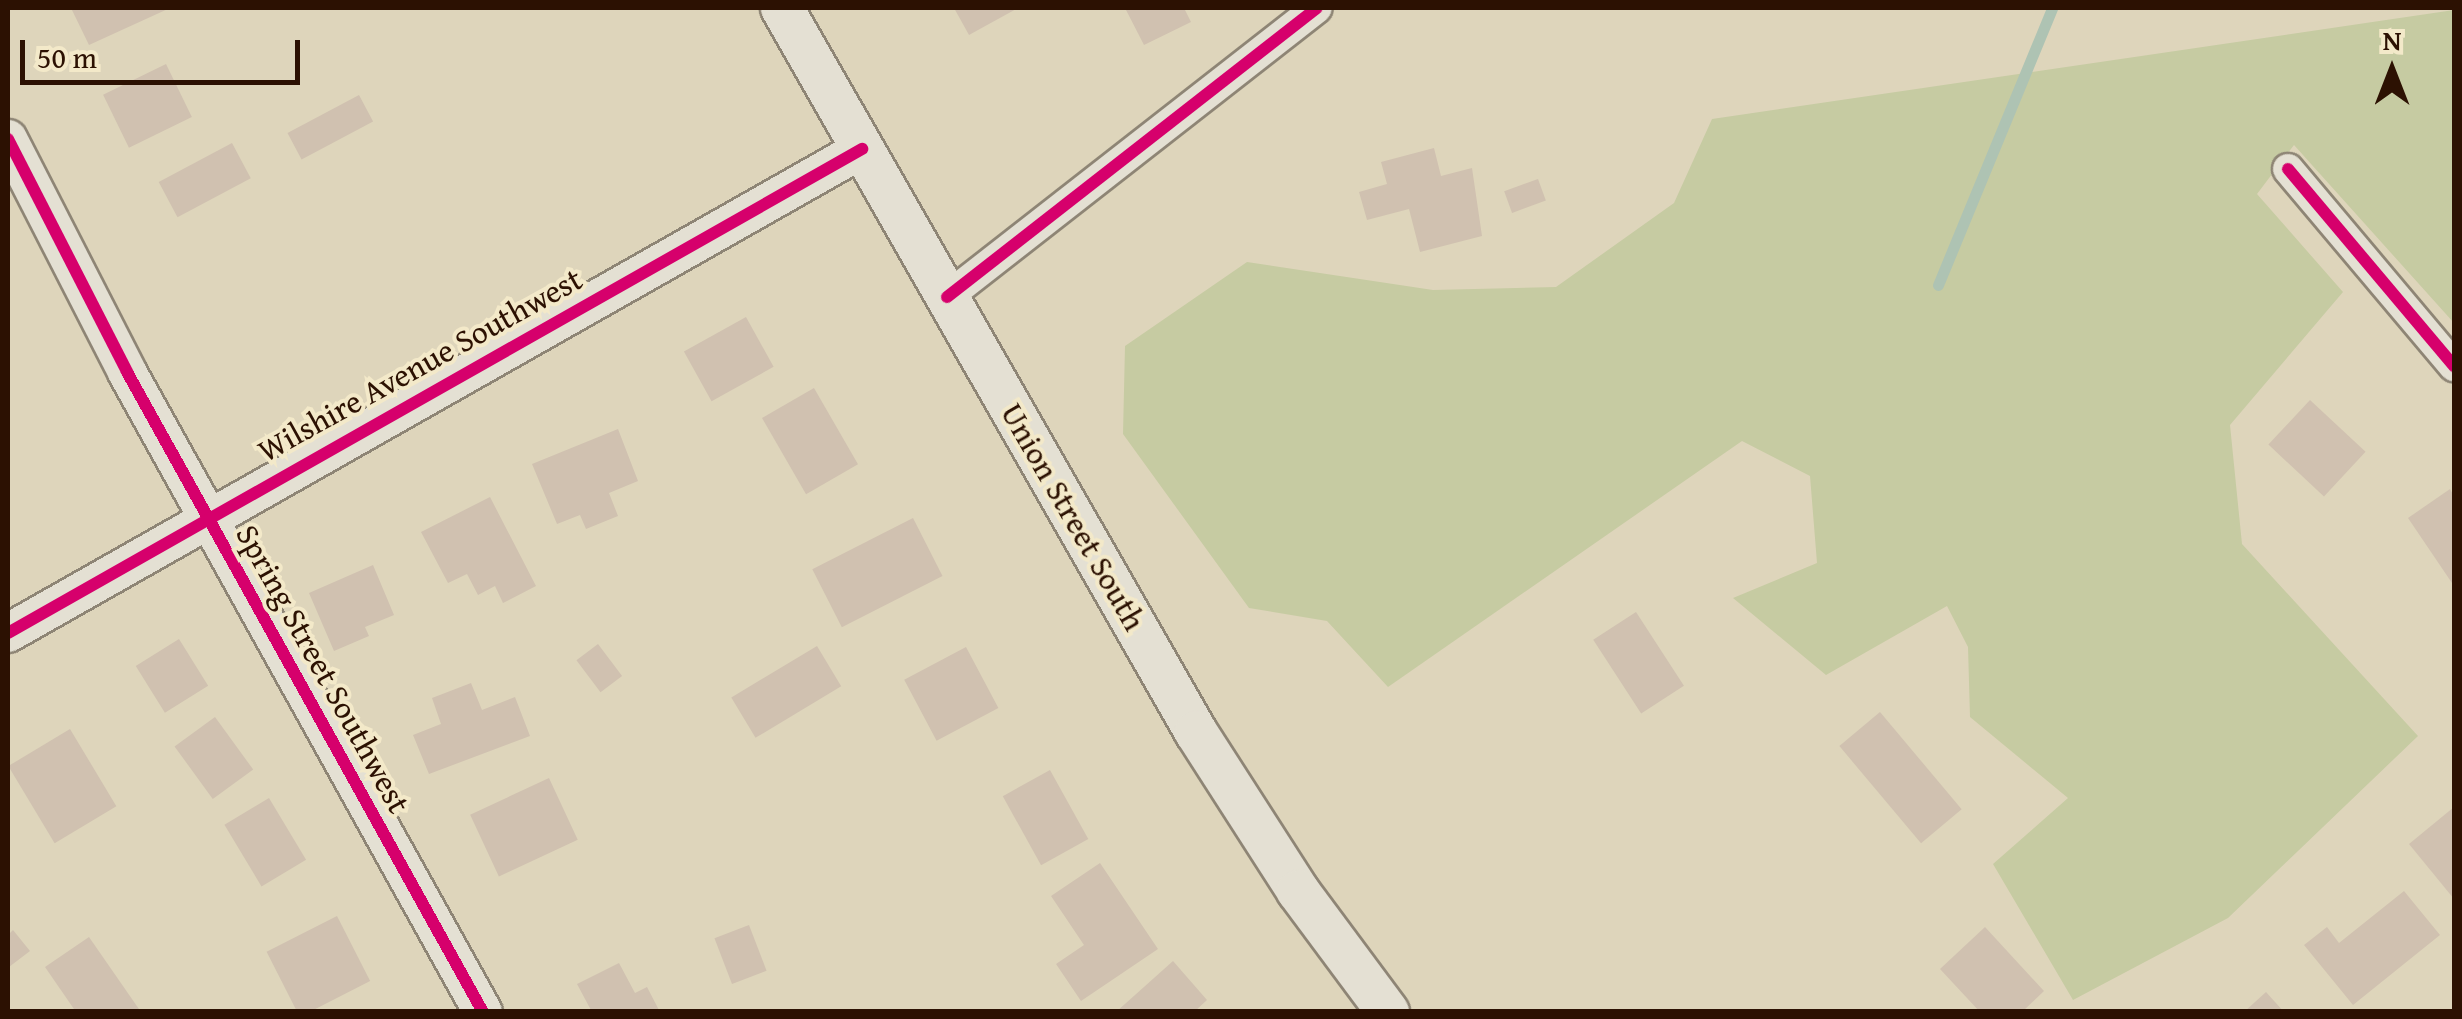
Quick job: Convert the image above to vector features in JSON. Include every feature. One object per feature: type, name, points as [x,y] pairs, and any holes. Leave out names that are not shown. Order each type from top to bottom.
[{"type":"main road","name":"Union Street South","points":[[782,8],[1196,732],[1298,890],[1388,1012]]},
{"type":"street","points":[[947,297],[1317,8]]},
{"type":"street","name":"Spring Street Southwest","points":[[8,139],[206,516],[483,1012]]},
{"type":"street","name":"Wilshire Avenue Southwest","points":[[8,633],[206,516],[862,149]]},
{"type":"street","points":[[2288,169],[2454,366]]},
{"type":"green space","points":[[2454,10],[2454,323],[2294,145],[2257,194],[2343,292],[2230,425],[2242,544],[2418,736],[2228,918],[2073,1000],[1993,864],[2068,798],[1970,717],[1968,647],[1947,606],[1826,675],[1733,598],[1817,563],[1810,476],[1742,441],[1388,687],[1327,621],[1249,608],[1123,434],[1125,346],[1247,262],[1433,290],[1556,287],[1674,203],[1712,119]]},
{"type":"building","points":[[71,8],[170,8],[89,45]]},
{"type":"building","points":[[954,8],[1018,8],[969,35]]},
{"type":"building","points":[[1125,8],[1184,8],[1191,22],[1144,45]]},
{"type":"building","points":[[166,64],[192,117],[129,148],[103,95]]},
{"type":"building","points":[[359,95],[373,121],[302,160],[287,133]]},
{"type":"building","points":[[232,143],[251,178],[177,217],[159,182]]},
{"type":"building","points":[[1434,148],[1441,176],[1472,168],[1482,236],[1420,252],[1409,209],[1367,220],[1359,192],[1387,184],[1381,162]]},
{"type":"building","points":[[1538,179],[1546,201],[1512,213],[1504,191]]},
{"type":"building","points":[[746,317],[774,367],[712,401],[684,351]]},
{"type":"building","points":[[814,388],[858,464],[806,494],[762,418]]},
{"type":"building","points":[[2310,400],[2366,452],[2324,496],[2268,445]]},
{"type":"building","points":[[618,429],[638,481],[609,493],[618,516],[586,529],[580,515],[557,524],[532,464]]},
{"type":"building","points":[[2450,489],[2454,496],[2454,586],[2408,518]]},
{"type":"building","points":[[490,497],[536,586],[503,603],[495,586],[478,595],[467,574],[448,583],[421,532]]},
{"type":"building","points":[[913,518],[943,576],[842,627],[812,569]]},
{"type":"building","points":[[373,565],[394,615],[365,627],[369,636],[334,651],[309,593]]},
{"type":"building","points":[[1636,612],[1684,686],[1641,714],[1593,640]]},
{"type":"building","points":[[179,639],[208,686],[165,713],[136,666]]},
{"type":"building","points":[[598,644],[622,676],[601,692],[576,660]]},
{"type":"building","points":[[817,646],[841,686],[755,738],[731,698]]},
{"type":"building","points":[[966,647],[998,708],[937,741],[904,680]]},
{"type":"building","points":[[471,683],[482,710],[515,697],[530,736],[429,774],[413,735],[441,724],[432,698]]},
{"type":"building","points":[[1880,712],[1962,809],[1921,843],[1839,746]]},
{"type":"building","points":[[215,717],[253,770],[213,799],[175,746]]},
{"type":"building","points":[[70,729],[116,806],[55,843],[8,766]]},
{"type":"building","points":[[1050,770],[1088,839],[1041,865],[1003,796]]},
{"type":"building","points":[[549,778],[578,840],[499,876],[470,815]]},
{"type":"building","points":[[269,798],[306,860],[262,886],[224,825]]},
{"type":"building","points":[[2454,807],[2454,899],[2409,844]]},
{"type":"building","points":[[1100,863],[1158,949],[1081,1001],[1056,964],[1084,945],[1051,896]]},
{"type":"building","points":[[2404,891],[2440,935],[2353,1005],[2304,945],[2327,927],[2339,943]]},
{"type":"building","points":[[337,916],[370,981],[309,1012],[297,1012],[267,952]]},
{"type":"building","points":[[749,925],[767,971],[732,984],[714,938]]},
{"type":"building","points":[[1985,927],[2044,991],[2022,1012],[1980,1012],[1940,969]]},
{"type":"building","points":[[13,930],[30,951],[9,967],[8,935]]},
{"type":"building","points":[[89,937],[141,1012],[76,1012],[45,967]]},
{"type":"building","points":[[1173,961],[1207,1000],[1194,1012],[1116,1012]]},
{"type":"building","points":[[619,963],[635,993],[647,987],[660,1012],[592,1012],[577,984]]},
{"type":"building","points":[[2266,992],[2284,1012],[2244,1012]]},
{"type":"waterway","points":[[1938,285],[2052,8]]},
{"type":"cycle path","points":[[947,297],[1317,8]]},
{"type":"cycle path","points":[[8,139],[127,372],[483,1012]]},
{"type":"cycle path","points":[[8,633],[862,149]]},
{"type":"cycle path","points":[[2288,169],[2454,366]]}]
